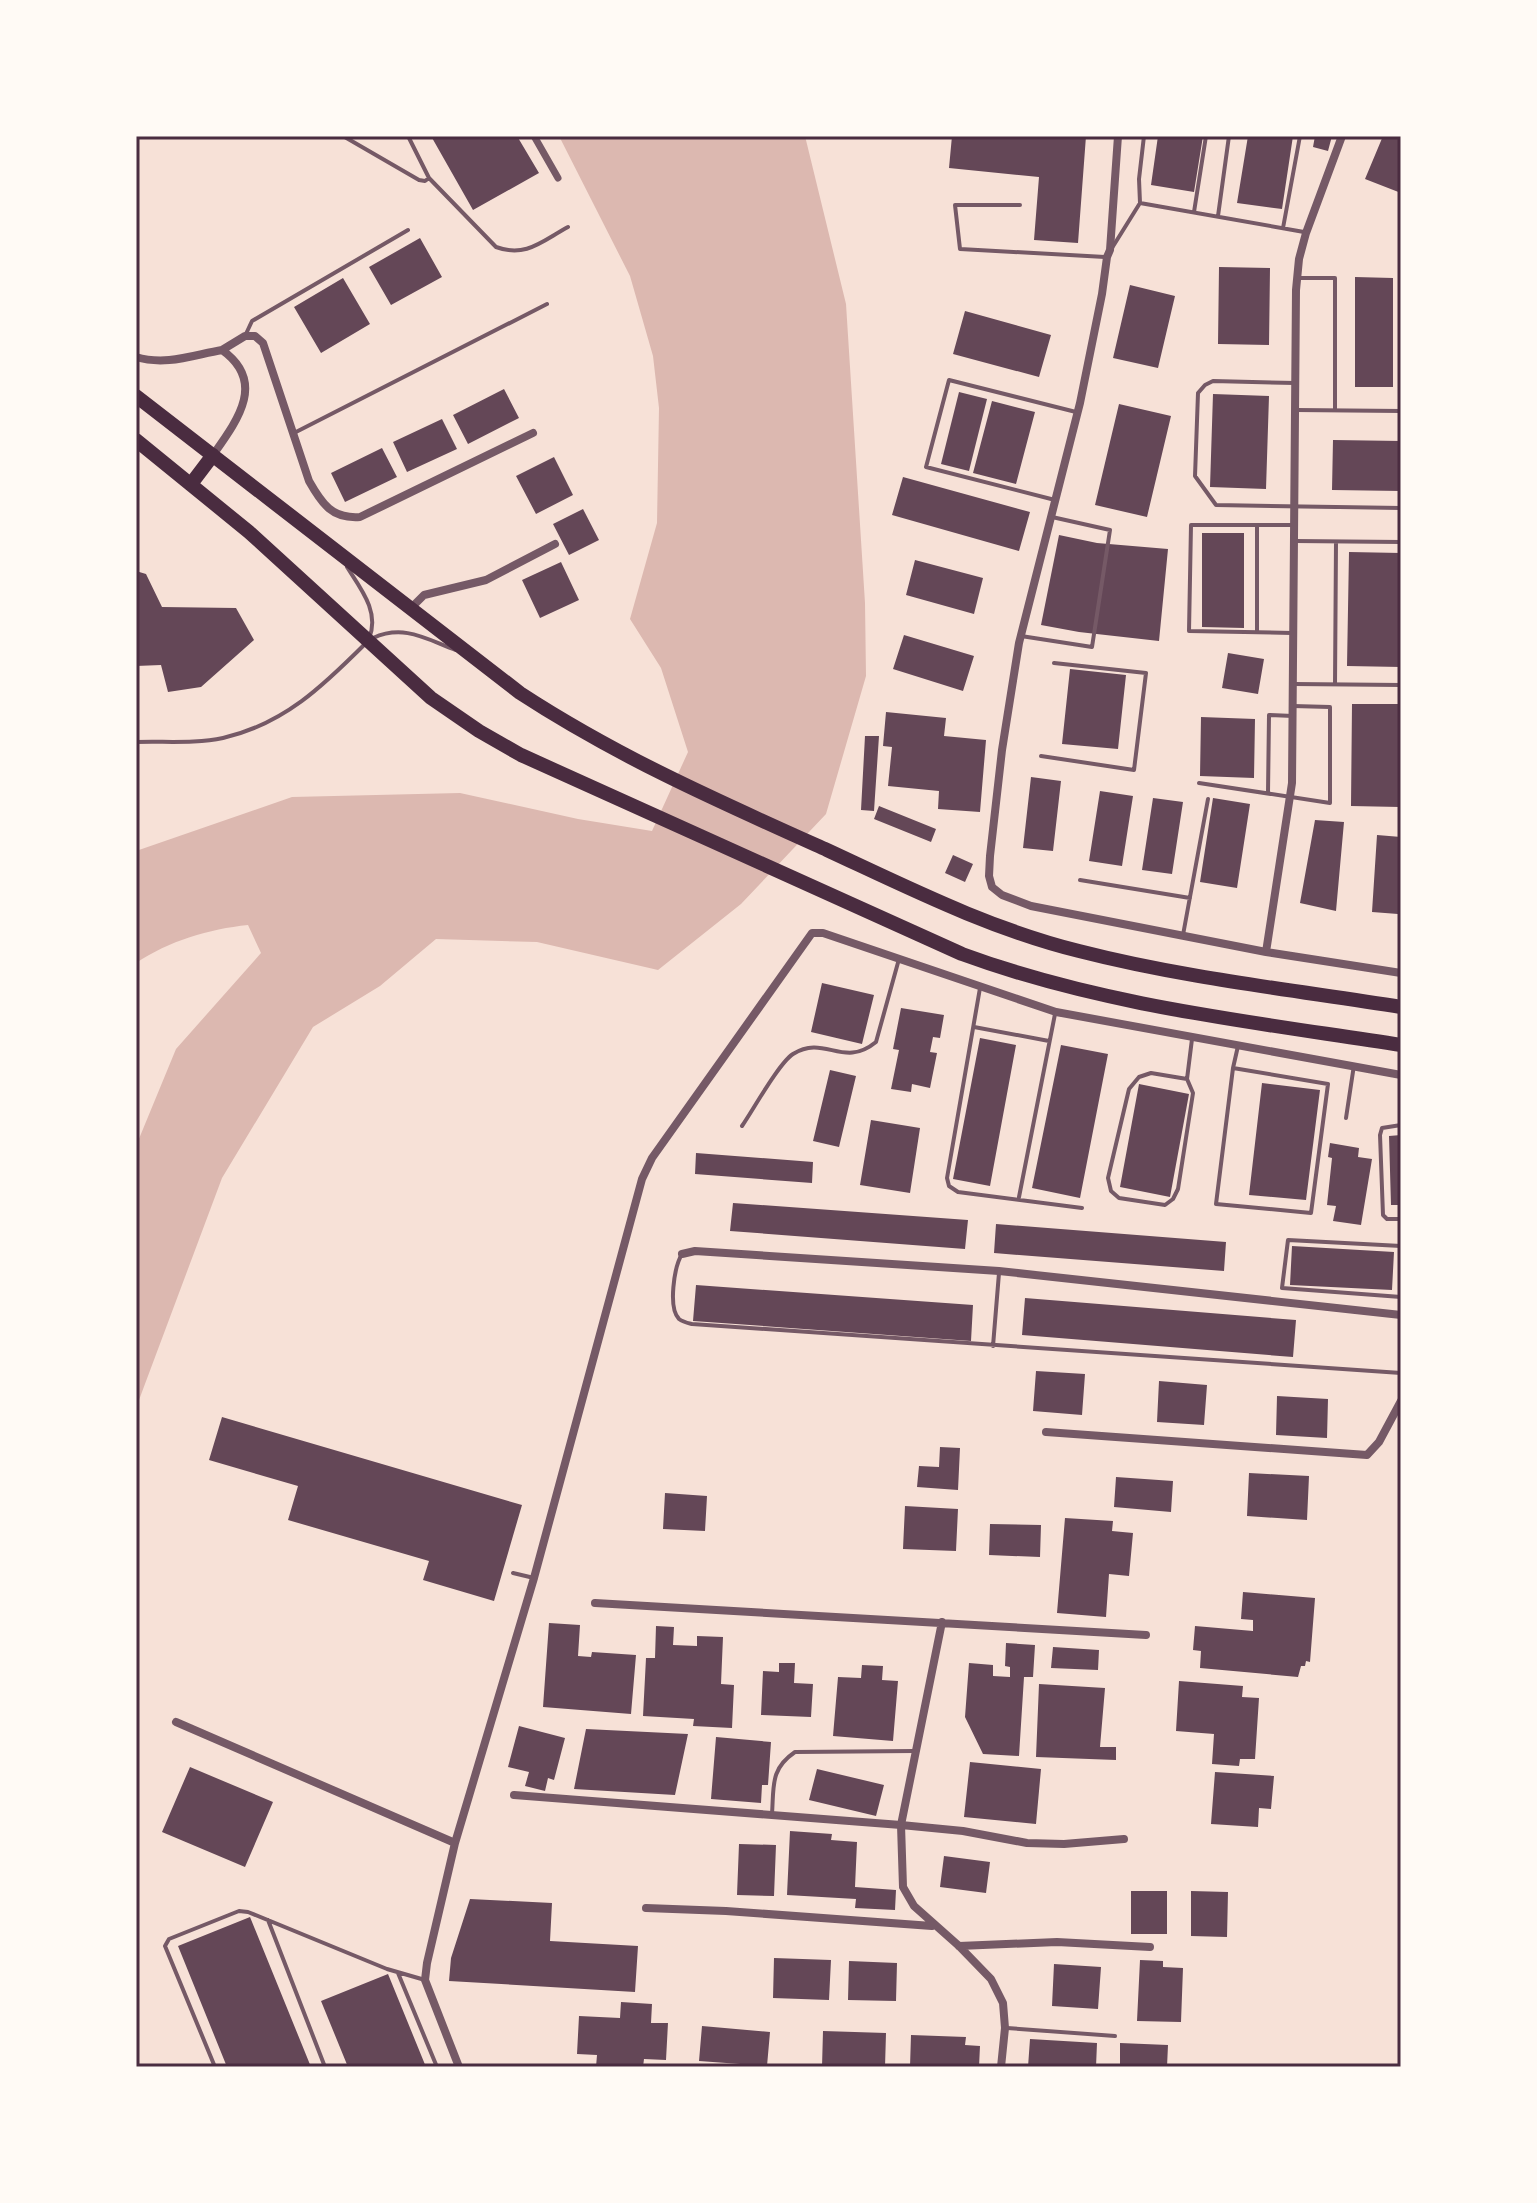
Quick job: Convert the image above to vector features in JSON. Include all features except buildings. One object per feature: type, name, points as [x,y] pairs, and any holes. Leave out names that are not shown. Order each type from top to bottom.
[{"type":"main road","points":[[136,396],[520,693],[578,732],[664,776],[998,927],[1135,965],[1401,1007]]},
{"type":"main road","points":[[136,440],[249,532],[431,698],[521,755],[901,927],[1004,970],[1131,1001],[1401,1045]]},
{"type":"main road","points":[[191,484],[213,455]]},
{"type":"street","points":[[534,136],[558,178]]},
{"type":"street","points":[[1118,136],[1102,294],[1078,412],[1021,636],[1002,750],[989,876],[992,887],[1002,895],[1031,906],[1183,937],[1401,973]]},
{"type":"street","points":[[1266,952],[1291,796],[1297,278],[1306,233],[1342,136]]},
{"type":"street","points":[[136,357],[181,361],[222,350],[245,336],[255,336],[263,343],[309,481],[321,502],[334,514],[347,518],[360,517],[533,433]]},
{"type":"street","points":[[213,455],[243,406],[246,388],[243,373],[235,359],[222,350]]},
{"type":"street","points":[[411,608],[424,595],[486,580],[555,544]]},
{"type":"street","points":[[459,2067],[425,1980],[455,1843],[534,1578],[647,1168],[812,933],[823,933],[899,957],[980,988],[1056,1012],[1401,1075]]},
{"type":"street","points":[[682,1254],[695,1251],[999,1271],[1401,1315]]},
{"type":"street","points":[[1046,1432],[1367,1455],[1379,1442],[1401,1401]]},
{"type":"street","points":[[595,1603],[1146,1635]]},
{"type":"street","points":[[942,1622],[901,1825],[903,1887],[914,1906],[933,1926],[959,1946],[991,1979],[1003,2003],[1005,2028],[1001,2067]]},
{"type":"street","points":[[176,1722],[455,1843]]},
{"type":"street","points":[[514,1795],[901,1825],[963,1831],[1027,1843],[1064,1844],[1124,1839]]},
{"type":"street","points":[[646,1908],[933,1926]]},
{"type":"street","points":[[959,1946],[1057,1942],[1150,1947]]},
{"type":"lane","points":[[343,136],[419,180],[429,178]]},
{"type":"lane","points":[[408,136],[429,178],[496,247],[510,252],[524,251],[568,227]]},
{"type":"lane","points":[[1020,205],[955,205],[960,249],[1108,254],[1140,203],[1139,179],[1144,136]]},
{"type":"lane","points":[[1194,212],[1206,136]]},
{"type":"lane","points":[[1218,216],[1229,136]]},
{"type":"lane","points":[[1283,228],[1300,136]]},
{"type":"lane","points":[[1140,203],[1306,233]]},
{"type":"lane","points":[[245,336],[252,321],[408,230]]},
{"type":"lane","points":[[1297,278],[1335,278],[1335,410]]},
{"type":"lane","points":[[294,433],[547,304]]},
{"type":"lane","points":[[1055,500],[926,467],[949,380],[1078,412]]},
{"type":"lane","points":[[1296,383],[1213,381],[1198,393],[1195,476],[1216,505],[1401,508]]},
{"type":"lane","points":[[1296,410],[1401,411]]},
{"type":"lane","points":[[1021,636],[1092,647],[1110,530],[1051,517]]},
{"type":"lane","points":[[1294,633],[1189,631],[1191,525],[1295,525]]},
{"type":"lane","points":[[1257,525],[1257,632]]},
{"type":"lane","points":[[1295,541],[1401,542]]},
{"type":"lane","points":[[1335,684],[1336,542]]},
{"type":"lane","points":[[338,552],[358,583],[373,615],[374,624],[368,641]]},
{"type":"lane","points":[[136,742],[221,738],[272,722],[322,687],[368,641],[393,631],[405,632],[471,656]]},
{"type":"lane","points":[[1041,756],[1134,770],[1146,673],[1054,663]]},
{"type":"lane","points":[[1294,684],[1401,685]]},
{"type":"lane","points":[[1199,783],[1330,803],[1330,707],[1269,715],[1268,793]]},
{"type":"lane","points":[[1183,937],[1208,799]]},
{"type":"lane","points":[[1080,880],[1190,898]]},
{"type":"lane","points":[[742,1126],[789,1056],[816,1047],[853,1055],[865,1051],[876,1042],[899,957]]},
{"type":"lane","points":[[980,988],[947,1178],[949,1186],[958,1192],[1082,1208]]},
{"type":"lane","points":[[1019,1198],[1056,1012]]},
{"type":"lane","points":[[974,1027],[1049,1041]]},
{"type":"lane","points":[[1187,1079],[1151,1073],[1139,1077],[1129,1089],[1108,1178],[1111,1191],[1119,1198],[1165,1205],[1173,1199],[1178,1189],[1193,1093],[1187,1079],[1192,1037]]},
{"type":"lane","points":[[1233,1068],[1328,1084],[1311,1213],[1216,1204],[1233,1068],[1238,1045]]},
{"type":"lane","points":[[1346,1118],[1354,1065]]},
{"type":"lane","points":[[1401,1125],[1382,1128],[1380,1135],[1383,1215],[1387,1219],[1401,1219]]},
{"type":"lane","points":[[1401,1246],[1288,1240],[1282,1288],[1401,1297]]},
{"type":"lane","points":[[682,1254],[675,1265],[673,1308],[679,1319],[692,1324],[1401,1373]]},
{"type":"lane","points":[[993,1346],[999,1271]]},
{"type":"lane","points":[[513,1573],[534,1578]]},
{"type":"lane","points":[[772,1814],[776,1770],[795,1752],[917,1751]]},
{"type":"lane","points":[[215,2067],[165,1946],[169,1939],[239,1911],[248,1912],[398,1973],[425,1980]]},
{"type":"lane","points":[[268,1920],[325,2067]]},
{"type":"lane","points":[[398,1973],[437,2067]]},
{"type":"lane","points":[[1005,2028],[1115,2036]]},
{"type":"shaded area","points":[[559,136],[805,136],[846,304],[865,603],[866,676],[826,814],[741,904],[658,970],[537,942],[436,939],[380,986],[313,1027],[222,1178],[136,1408],[136,1146],[176,1049],[261,953],[248,925],[190,937],[136,963],[136,851],[292,797],[460,793],[578,819],[652,831],[688,752],[661,668],[630,619],[657,523],[659,408],[653,356],[630,276]]}]
